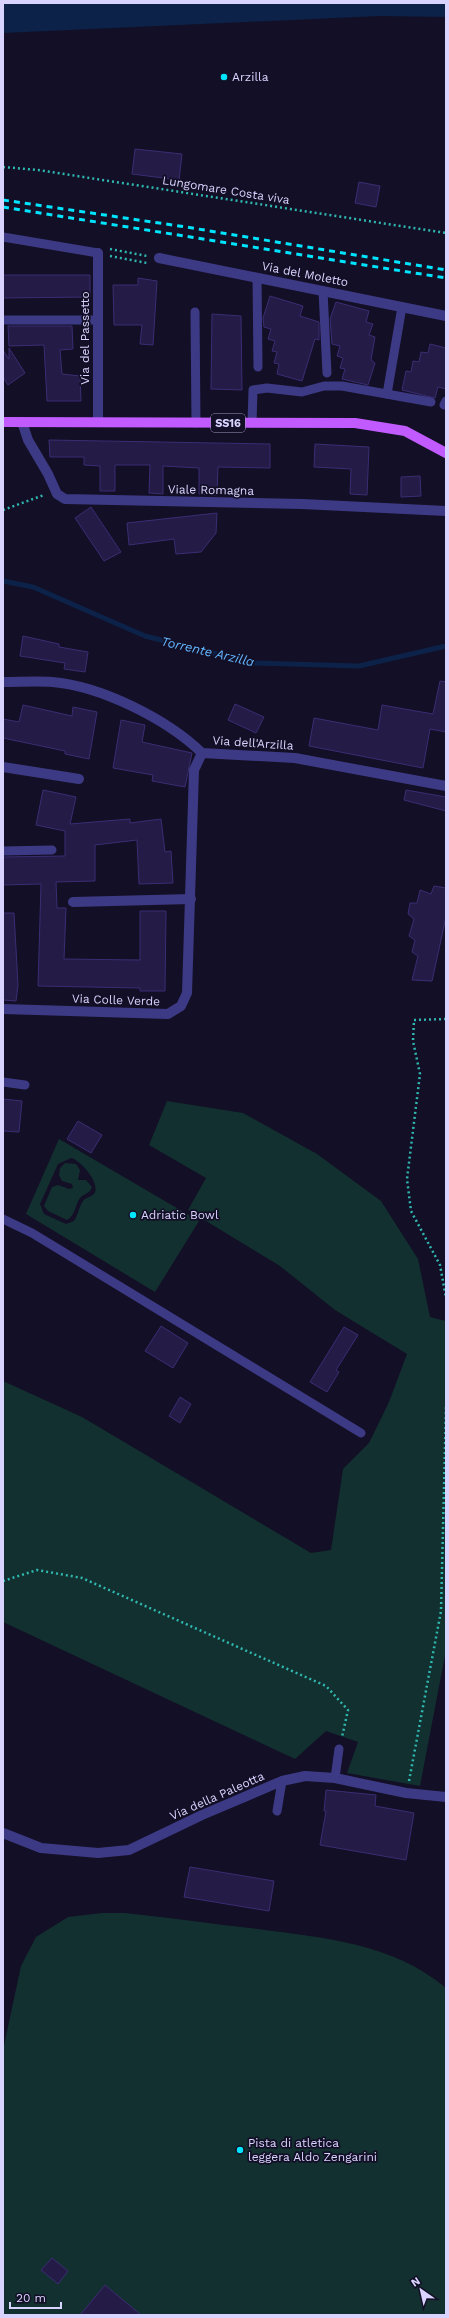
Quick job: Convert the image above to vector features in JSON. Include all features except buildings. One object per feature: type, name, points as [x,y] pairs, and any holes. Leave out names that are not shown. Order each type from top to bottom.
[{"type":"main road","name":"SS16","points":[[3,422],[355,423],[405,431],[446,453]]},
{"type":"street","name":"Via del Passetto","points":[[98,253],[98,422]]},
{"type":"street","name":"Via del Moletto","points":[[159,258],[446,316]]},
{"type":"street","points":[[22,422],[28,440],[48,474],[57,494]]},
{"type":"street","name":"Viale Romagna","points":[[57,494],[65,499],[106,501],[302,504],[446,511]]},
{"type":"street","name":"Via dell'Arzilla","points":[[3,682],[53,682],[101,692],[147,714],[191,741],[202,753],[294,758],[446,786]]},
{"type":"street","name":"Via Colle Verde","points":[[7,1009],[168,1014],[181,1006],[187,993],[194,770],[202,753]]},
{"type":"street","points":[[3,767],[79,779]]},
{"type":"street","points":[[73,902],[191,899]]},
{"type":"street","name":"Via della Paleotta","points":[[3,1833],[41,1848],[98,1853],[129,1850],[202,1814],[282,1781],[305,1776],[335,1778],[406,1793],[446,1797]]},
{"type":"lane","points":[[3,237],[98,253]]},
{"type":"lane","points":[[257,278],[258,367]]},
{"type":"lane","points":[[323,291],[327,373]]},
{"type":"lane","points":[[387,394],[402,307]]},
{"type":"lane","points":[[196,312],[196,423]]},
{"type":"lane","points":[[3,320],[98,320]]},
{"type":"lane","points":[[252,423],[252,390],[268,388],[302,392],[324,386],[342,386],[431,402]]},
{"type":"lane","points":[[3,851],[52,850]]},
{"type":"lane","points":[[3,1082],[25,1085]]},
{"type":"lane","points":[[3,1219],[32,1233],[361,1433]]},
{"type":"lane","points":[[335,1778],[340,1749]]},
{"type":"lane","points":[[277,1811],[282,1781]]},
{"type":"path","name":"Lungomare Costa viva","points":[[3,167],[38,170],[446,233]]},
{"type":"path","points":[[98,253],[152,264],[159,258]]},
{"type":"path","points":[[3,510],[37,496],[57,494]]},
{"type":"path","points":[[446,1019],[414,1020],[413,1041],[420,1074],[407,1179],[411,1211],[440,1265],[446,1298]]},
{"type":"path","points":[[406,1793],[441,1611],[446,1406]]},
{"type":"path","points":[[3,1581],[38,1570],[82,1578],[326,1686],[348,1710],[340,1749]]},
{"type":"green space","points":[[167,1101],[243,1113],[317,1154],[381,1201],[418,1259],[430,1317],[446,1321],[446,1650],[420,1786],[347,1773],[358,1742],[326,1731],[295,1759],[3,1622],[3,1381],[82,1417],[311,1553],[331,1550],[343,1469],[369,1443],[389,1402],[407,1354],[335,1310],[280,1266],[188,1210],[206,1178],[149,1145]]},
{"type":"green space","name":"Adriatic Bowl","points":[[59,1139],[199,1221],[155,1292],[26,1214]],"holes":[[[71,1158],[84,1167],[92,1177],[95,1192],[83,1201],[74,1221],[66,1224],[44,1214],[40,1204],[58,1164]]]},
{"type":"green space","points":[[65,1163],[76,1164],[80,1170],[78,1180],[86,1180],[92,1187],[90,1191],[80,1198],[72,1216],[67,1220],[48,1211],[44,1206],[52,1187],[58,1185],[69,1189],[73,1188],[72,1184],[62,1181],[59,1175],[60,1168]]},
{"type":"green space","name":"Pista di atletica leggera Aldo Zengarini","points":[[102,1913],[125,1913],[258,1929],[357,1945],[404,1961],[425,1973],[446,1988],[446,2315],[3,2315],[3,2050],[21,1966],[36,1937],[68,1917]]},
{"type":"water","points":[[3,3],[446,3],[446,17],[379,16],[3,33]]},
{"type":"waterway","name":"Torrente Arzilla","points":[[3,581],[33,587],[145,636],[253,663],[359,666],[446,646]]},
{"type":"railway","points":[[3,200],[186,227],[446,270]]},
{"type":"railway","points":[[3,207],[446,278]]},
{"type":"place","name":"Arzilla","points":[[224,77]]},
{"type":"place","name":"Adriatic Bowl","points":[[133,1215]]},
{"type":"place","name":"Pista di atletica leggera Aldo Zengarini","points":[[240,2150]]}]
